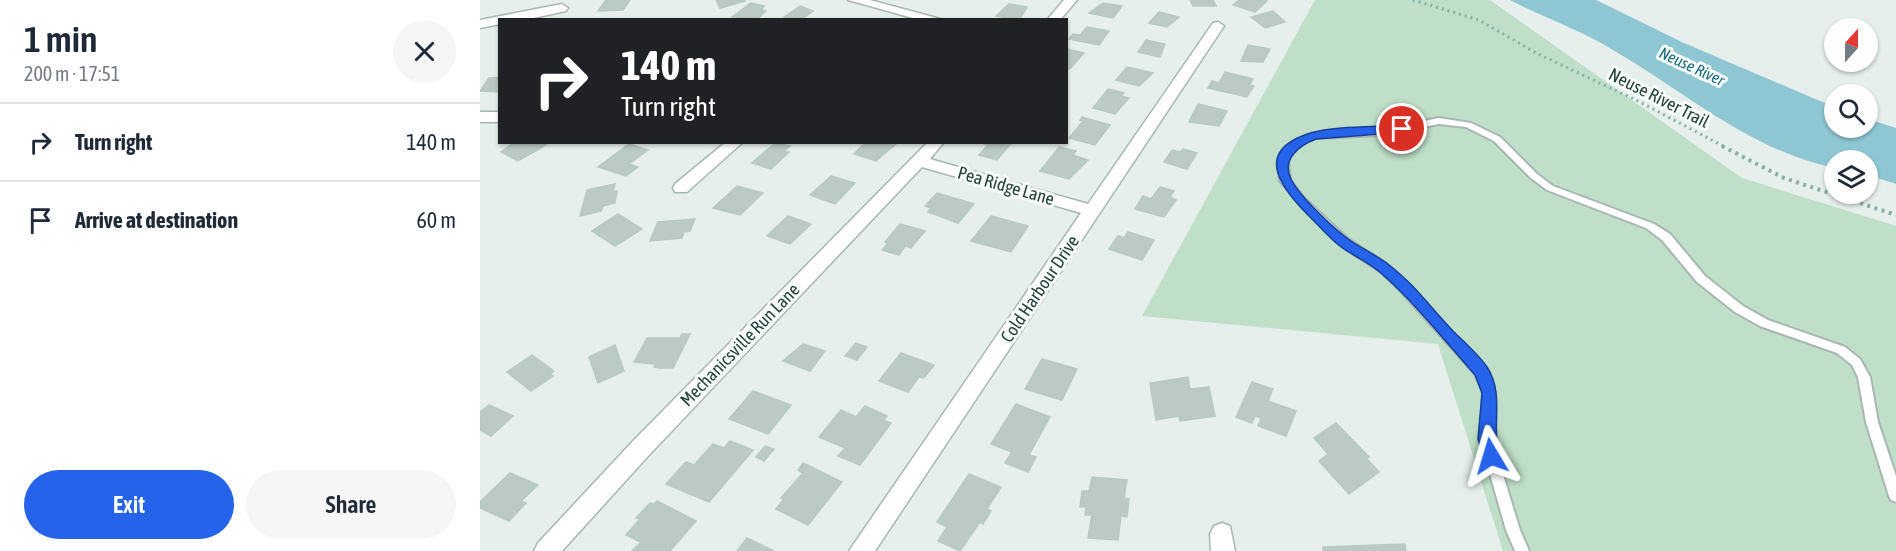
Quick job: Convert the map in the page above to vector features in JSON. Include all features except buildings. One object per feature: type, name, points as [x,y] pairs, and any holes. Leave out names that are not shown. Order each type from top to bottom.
[{"type":"street","points":[[854,0],[930,18]]},
{"type":"street","points":[[886,18],[908,0]]},
{"type":"street","points":[[1055,18],[1071,0]]},
{"type":"street","points":[[511,18],[562,8]]},
{"type":"street","points":[[480,24],[498,21]]},
{"type":"street","name":"Cold Harbour Drive","points":[[861,551],[1218,26]]},
{"type":"street","points":[[480,117],[498,117]]},
{"type":"street","points":[[681,188],[734,144]]},
{"type":"street","name":"Mechanicsville Run Lane","points":[[546,551],[641,448],[935,144]]},
{"type":"street","name":"Pea Ridge Lane","points":[[919,161],[1093,211]]},
{"type":"lane","points":[[1522,551],[1513,530],[1486,439],[1489,393],[1481,372],[1400,283],[1384,268],[1344,242],[1285,181],[1283,160],[1289,149],[1300,141],[1315,135],[1383,132],[1439,121],[1468,125],[1497,139],[1534,176],[1550,188],[1650,226],[1666,237],[1701,279],[1739,309],[1764,323],[1841,350],[1856,363],[1864,377],[1872,422],[1896,496]]},
{"type":"path","name":"Neuse River Trail","points":[[1413,0],[1479,20],[1536,53],[1678,121],[1760,167],[1807,188],[1896,215]]},
{"type":"green space","points":[[1315,0],[1490,0],[1742,178],[1896,226],[1896,551],[1503,551],[1438,344],[1142,316]]},
{"type":"water","name":"Neuse River","points":[[1510,0],[1596,0],[1684,43],[1824,103],[1824,138],[1878,138],[1878,122],[1896,128],[1896,184],[1878,178],[1878,150],[1824,150],[1824,165],[1774,148],[1719,118],[1601,43]]},
{"type":"route","points":[[1402,129],[1361,134],[1315,135],[1300,141],[1289,149],[1283,160],[1282,171],[1285,181],[1301,200],[1344,242],[1384,268],[1400,283],[1481,372],[1489,393],[1486,439],[1491,456]]}]
